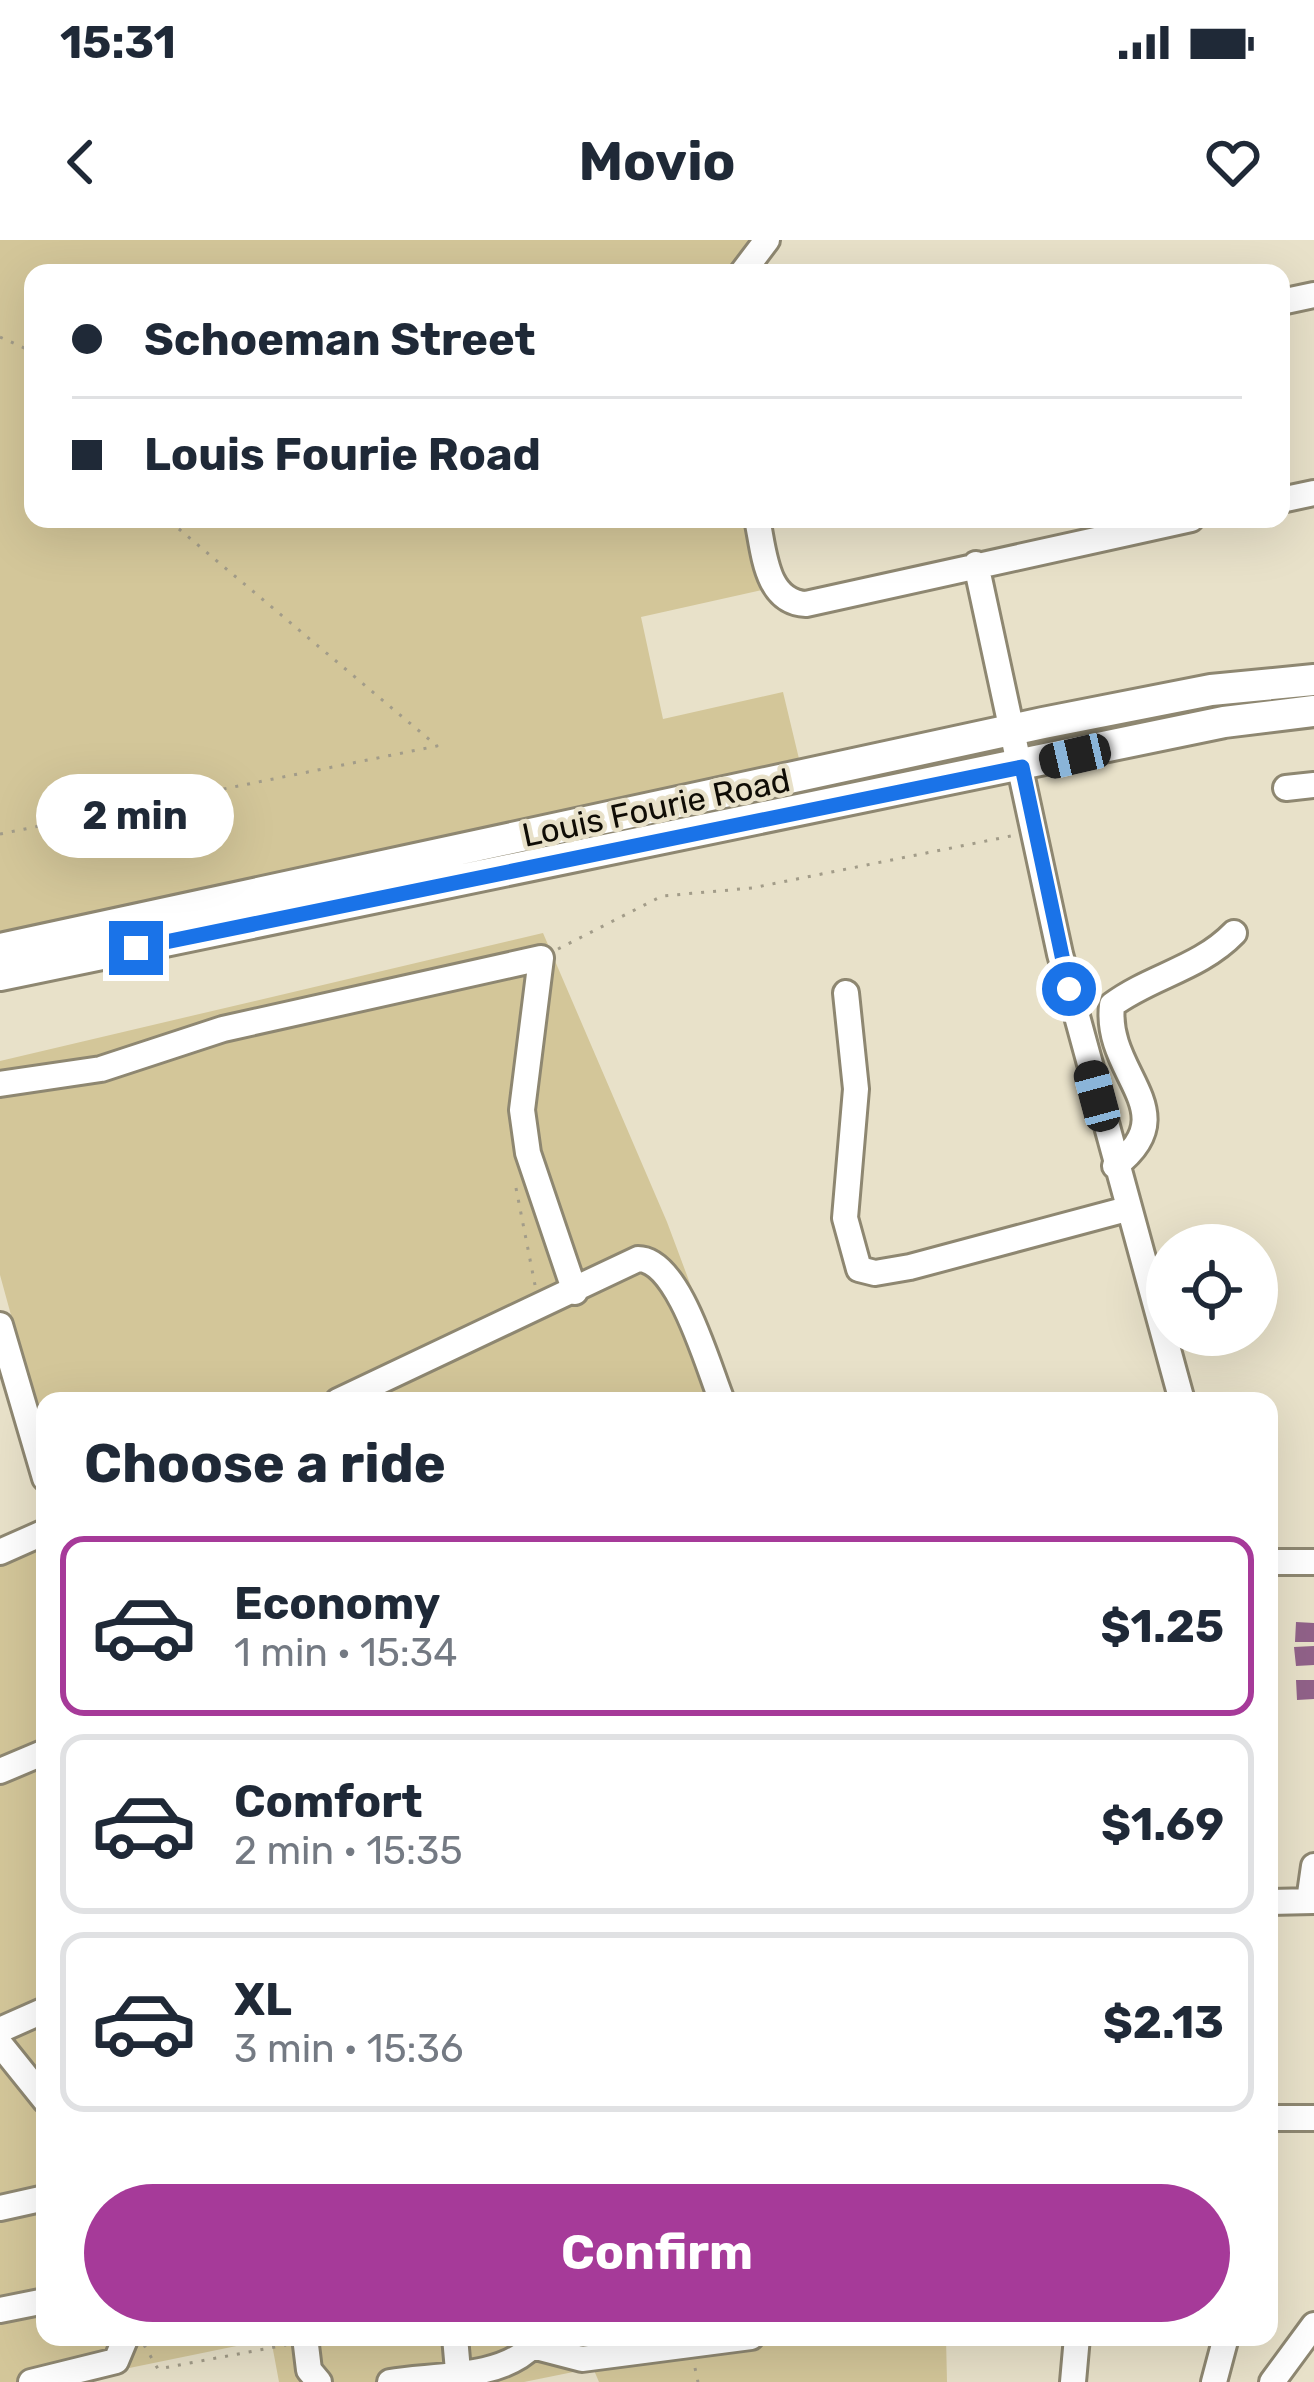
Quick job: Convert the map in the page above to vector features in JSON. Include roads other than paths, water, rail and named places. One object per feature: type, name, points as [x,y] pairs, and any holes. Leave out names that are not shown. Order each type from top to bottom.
[{"type":"main road","name":"Louis Fourie Road","points":[[0,949],[1013,729],[1211,690],[1314,680]]},
{"type":"main road","name":"Louis Fourie Road","points":[[0,975],[1224,722],[1314,711]]},
{"type":"street","points":[[749,264],[767,240]]},
{"type":"street","points":[[759,528],[772,583],[782,595],[806,604],[1148,528]]},
{"type":"street","points":[[976,564],[1060,954],[1179,1392]]},
{"type":"street","points":[[1286,788],[1314,785]]},
{"type":"street","points":[[1115,1166],[1141,1147],[1147,1121],[1120,1055],[1112,1005],[1141,985],[1200,962],[1234,933]]},
{"type":"street","points":[[0,1084],[101,1069],[223,1029],[541,958],[522,1110],[528,1153],[575,1292]]},
{"type":"street","points":[[846,993],[856,1089],[845,1218],[859,1269],[875,1274],[910,1267],[1127,1209]]},
{"type":"street","points":[[358,1392],[638,1258],[660,1266],[676,1288],[718,1392]]},
{"type":"street","points":[[0,1325],[11,1408],[36,1459]]},
{"type":"street","points":[[0,1552],[36,1536]]},
{"type":"street","points":[[1278,1562],[1314,1562]]},
{"type":"street","points":[[0,1771],[36,1756]]},
{"type":"street","points":[[1278,1902],[1311,1901],[1314,1865]]},
{"type":"street","points":[[0,2030],[36,2014]]},
{"type":"street","points":[[0,2044],[36,2084]]},
{"type":"street","points":[[1278,2118],[1314,2118]]},
{"type":"street","points":[[0,2208],[36,2200]]},
{"type":"street","points":[[0,2310],[36,2303]]},
{"type":"street","points":[[1272,2382],[1314,2325]]},
{"type":"street","points":[[31,2382],[116,2361],[122,2346]]},
{"type":"street","points":[[306,2346],[309,2370],[319,2382]]},
{"type":"street","points":[[456,2346],[458,2372]]},
{"type":"street","points":[[390,2382],[511,2361],[527,2346]]},
{"type":"street","points":[[543,2346],[582,2359],[682,2346]]},
{"type":"street","points":[[1072,2382],[1076,2346]]},
{"type":"street","points":[[1214,2382],[1224,2346]]}]
